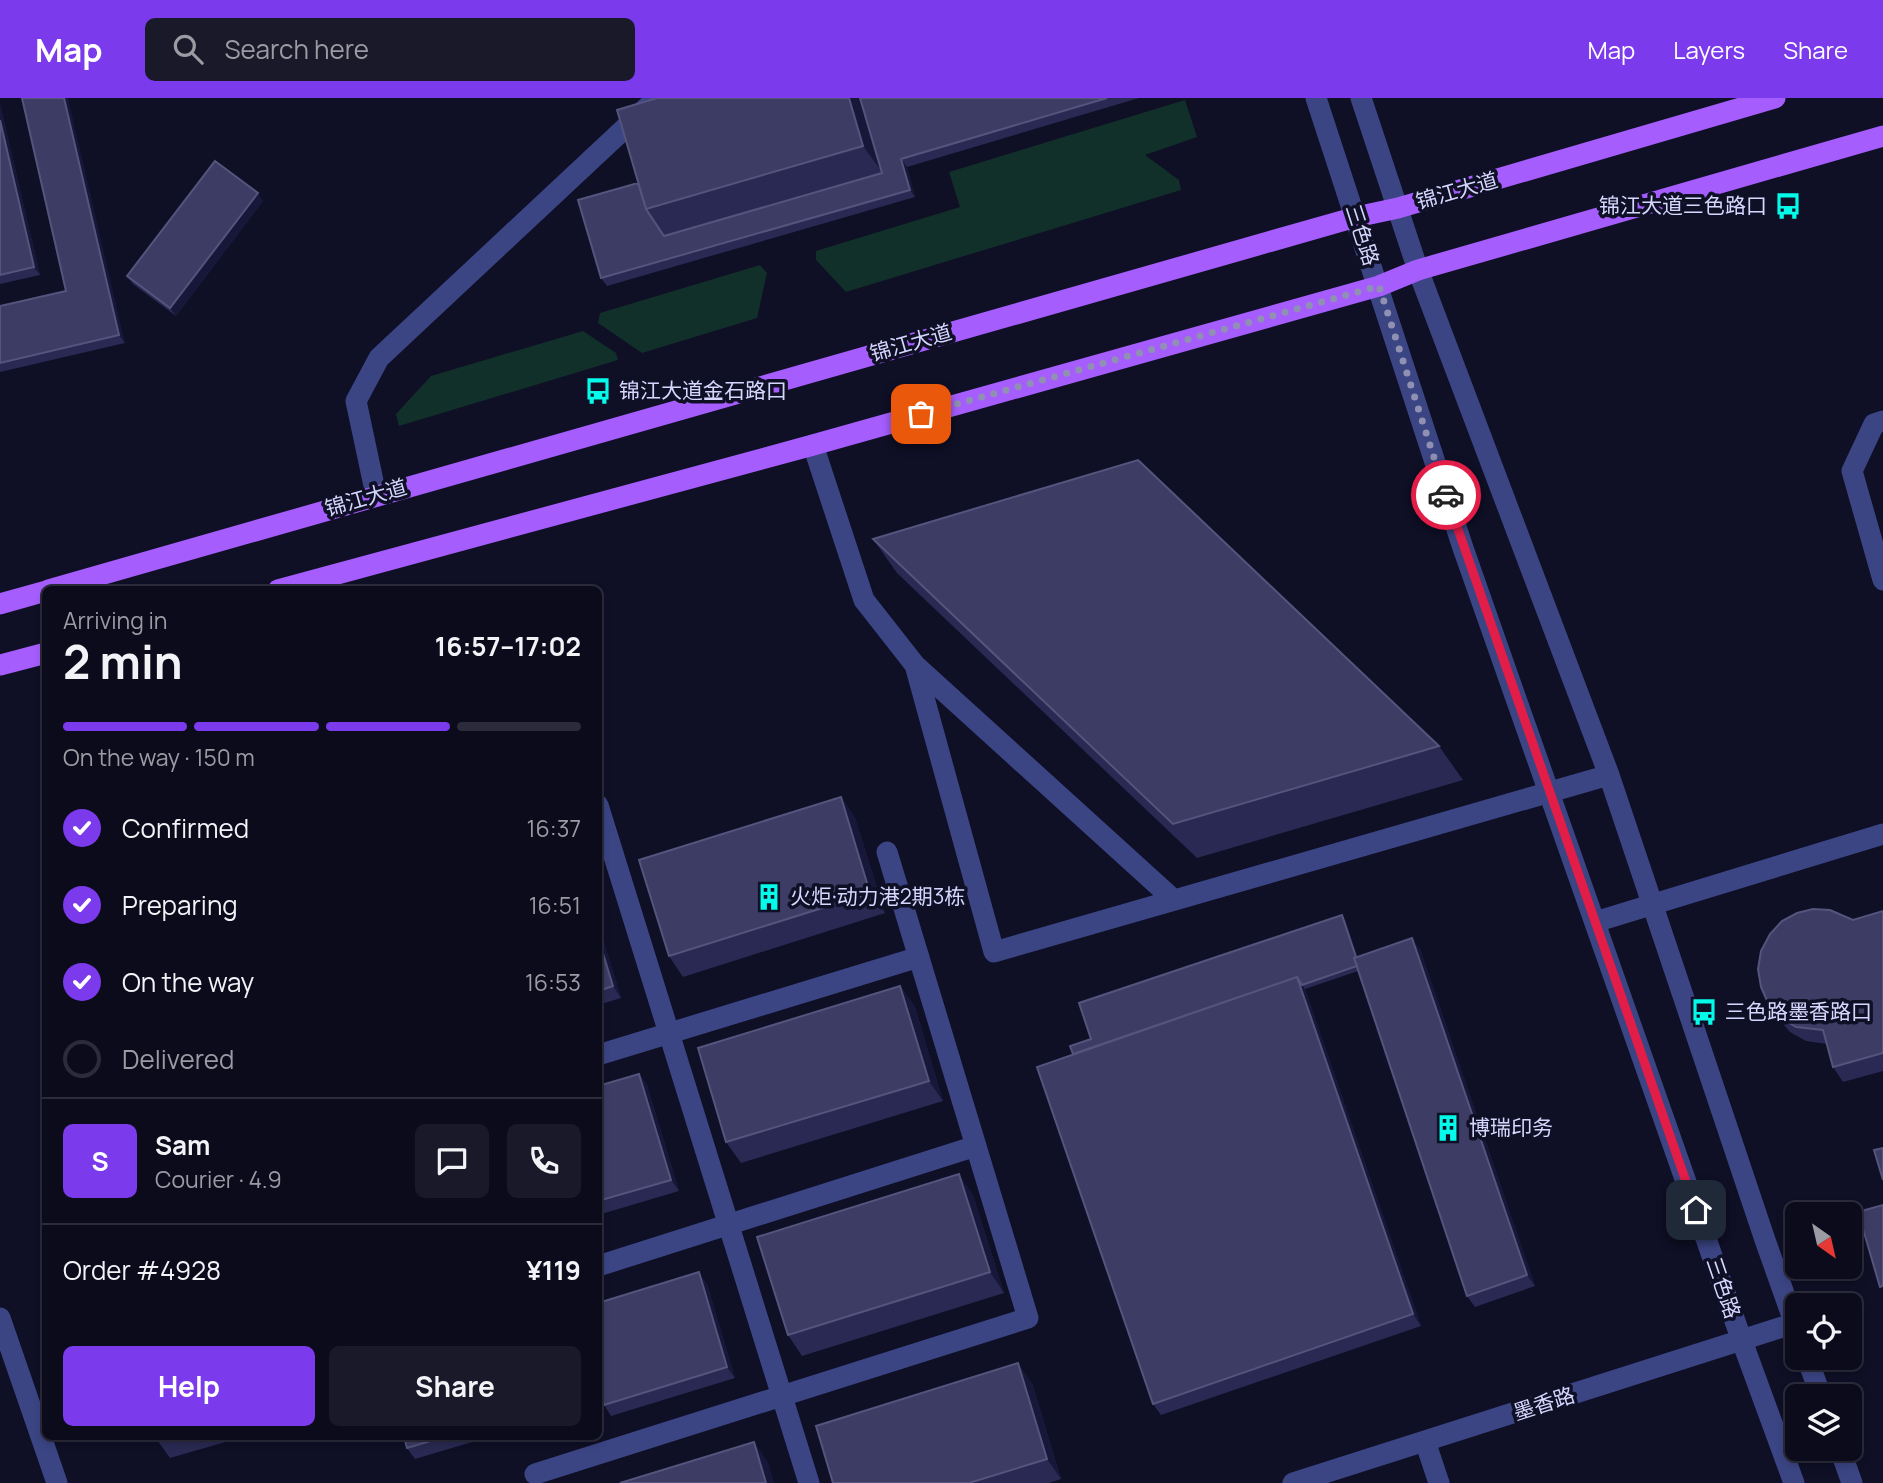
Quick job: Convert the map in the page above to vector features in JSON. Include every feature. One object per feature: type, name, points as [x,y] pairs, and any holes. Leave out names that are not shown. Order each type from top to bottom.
[{"type":"main road","name":"锦江大道","points":[[61,586],[1356,217],[1398,208],[1775,98]]},
{"type":"main road","points":[[293,586],[1379,286],[1418,270],[1883,136]]},
{"type":"main road","name":"锦江大道","points":[[0,604],[42,591]]},
{"type":"main road","points":[[0,665],[42,654]]},
{"type":"street","points":[[376,495],[356,401],[379,358],[657,98]]},
{"type":"street","name":"三色路","points":[[1316,98],[1463,548],[1794,1483]]},
{"type":"street","name":"三色路","points":[[1360,98],[1418,270],[1609,775],[1785,1294]]},
{"type":"street","points":[[1883,421],[1874,424],[1852,471],[1883,580]]},
{"type":"street","points":[[813,444],[864,600],[915,665],[1174,900]]},
{"type":"street","points":[[915,665],[994,952],[1609,775]]},
{"type":"street","points":[[602,818],[808,1483]]},
{"type":"street","points":[[1595,922],[1883,834]]},
{"type":"street","points":[[535,1474],[1028,1318],[887,852]]},
{"type":"street","points":[[602,1054],[919,957]]},
{"type":"street","points":[[602,1265],[976,1146]]},
{"type":"street","points":[[0,1318],[42,1440]]},
{"type":"street","name":"墨香路","points":[[1293,1483],[1345,1475],[1425,1441],[1785,1330]]},
{"type":"street","points":[[42,1440],[57,1483]]},
{"type":"street","points":[[1425,1441],[1439,1483]]},
{"type":"street","points":[[1844,1461],[1852,1483]]},
{"type":"green space","points":[[1185,100],[1197,137],[1145,155],[1179,180],[1181,190],[846,292],[816,260],[816,251],[960,207],[949,172]]},
{"type":"green space","points":[[760,265],[767,273],[757,318],[642,353],[598,323],[600,313]]},
{"type":"green space","points":[[583,331],[616,353],[618,360],[399,426],[396,414],[431,376]]},
{"type":"building","points":[[22,98],[64,98],[119,335],[0,363],[0,306],[66,291]]},
{"type":"building","points":[[657,98],[849,98],[863,146],[646,209],[617,110]]},
{"type":"building","points":[[860,98],[1107,98],[901,159],[910,190],[601,278],[578,200],[638,183],[646,209],[664,236],[882,173]]},
{"type":"building","points":[[0,120],[34,267],[0,275]]},
{"type":"building","points":[[215,161],[258,193],[170,308],[127,276]]},
{"type":"building","points":[[1138,460],[1439,746],[1173,824],[873,539]]},
{"type":"building","name":"火炬·动力港2期3栋","points":[[841,797],[870,893],[669,956],[639,860]]},
{"type":"building","points":[[1813,909],[1830,910],[1853,920],[1883,911],[1883,1053],[1833,1067],[1823,1030],[1796,1027],[1780,1017],[1768,1003],[1761,987],[1758,969],[1761,951],[1770,934],[1782,921]]},
{"type":"building","points":[[1342,915],[1357,966],[1302,985],[1297,977],[1073,1054],[1070,1046],[1091,1039],[1079,1003]]},
{"type":"building","name":"博瑞印务","points":[[1412,938],[1527,1275],[1467,1296],[1354,958]]},
{"type":"building","points":[[602,950],[613,986],[602,990]]},
{"type":"building","points":[[1297,977],[1413,1314],[1153,1404],[1037,1067]]},
{"type":"building","points":[[900,986],[929,1081],[726,1142],[698,1048]]},
{"type":"building","points":[[639,1074],[671,1180],[602,1200],[602,1085]]},
{"type":"building","points":[[1883,1148],[1883,1180],[1874,1150]]},
{"type":"building","points":[[959,1174],[990,1272],[788,1335],[757,1237]]},
{"type":"building","points":[[1883,1205],[1883,1286],[1880,1287],[1862,1226],[1862,1211]]},
{"type":"building","points":[[699,1272],[727,1367],[604,1405],[602,1302]]},
{"type":"building","points":[[1018,1363],[1047,1459],[969,1483],[833,1483],[816,1426]]},
{"type":"building","points":[[405,1440],[434,1440],[407,1448]]},
{"type":"building","points":[[754,1442],[766,1483],[620,1483]]},
{"type":"way so far","points":[[921,414],[1379,286],[1446,495]]},
{"type":"place","name":"锦江大道三色路口","points":[[1788,206]]},
{"type":"place","name":"锦江大道金石路口","points":[[598,391]]},
{"type":"place","name":"火炬·动力港2期3栋","points":[[769,897]]},
{"type":"place","name":"三色路墨香路口","points":[[1704,1012]]},
{"type":"place","name":"博瑞印务","points":[[1448,1128]]},
{"type":"route","points":[[1446,495],[1696,1210]]}]
